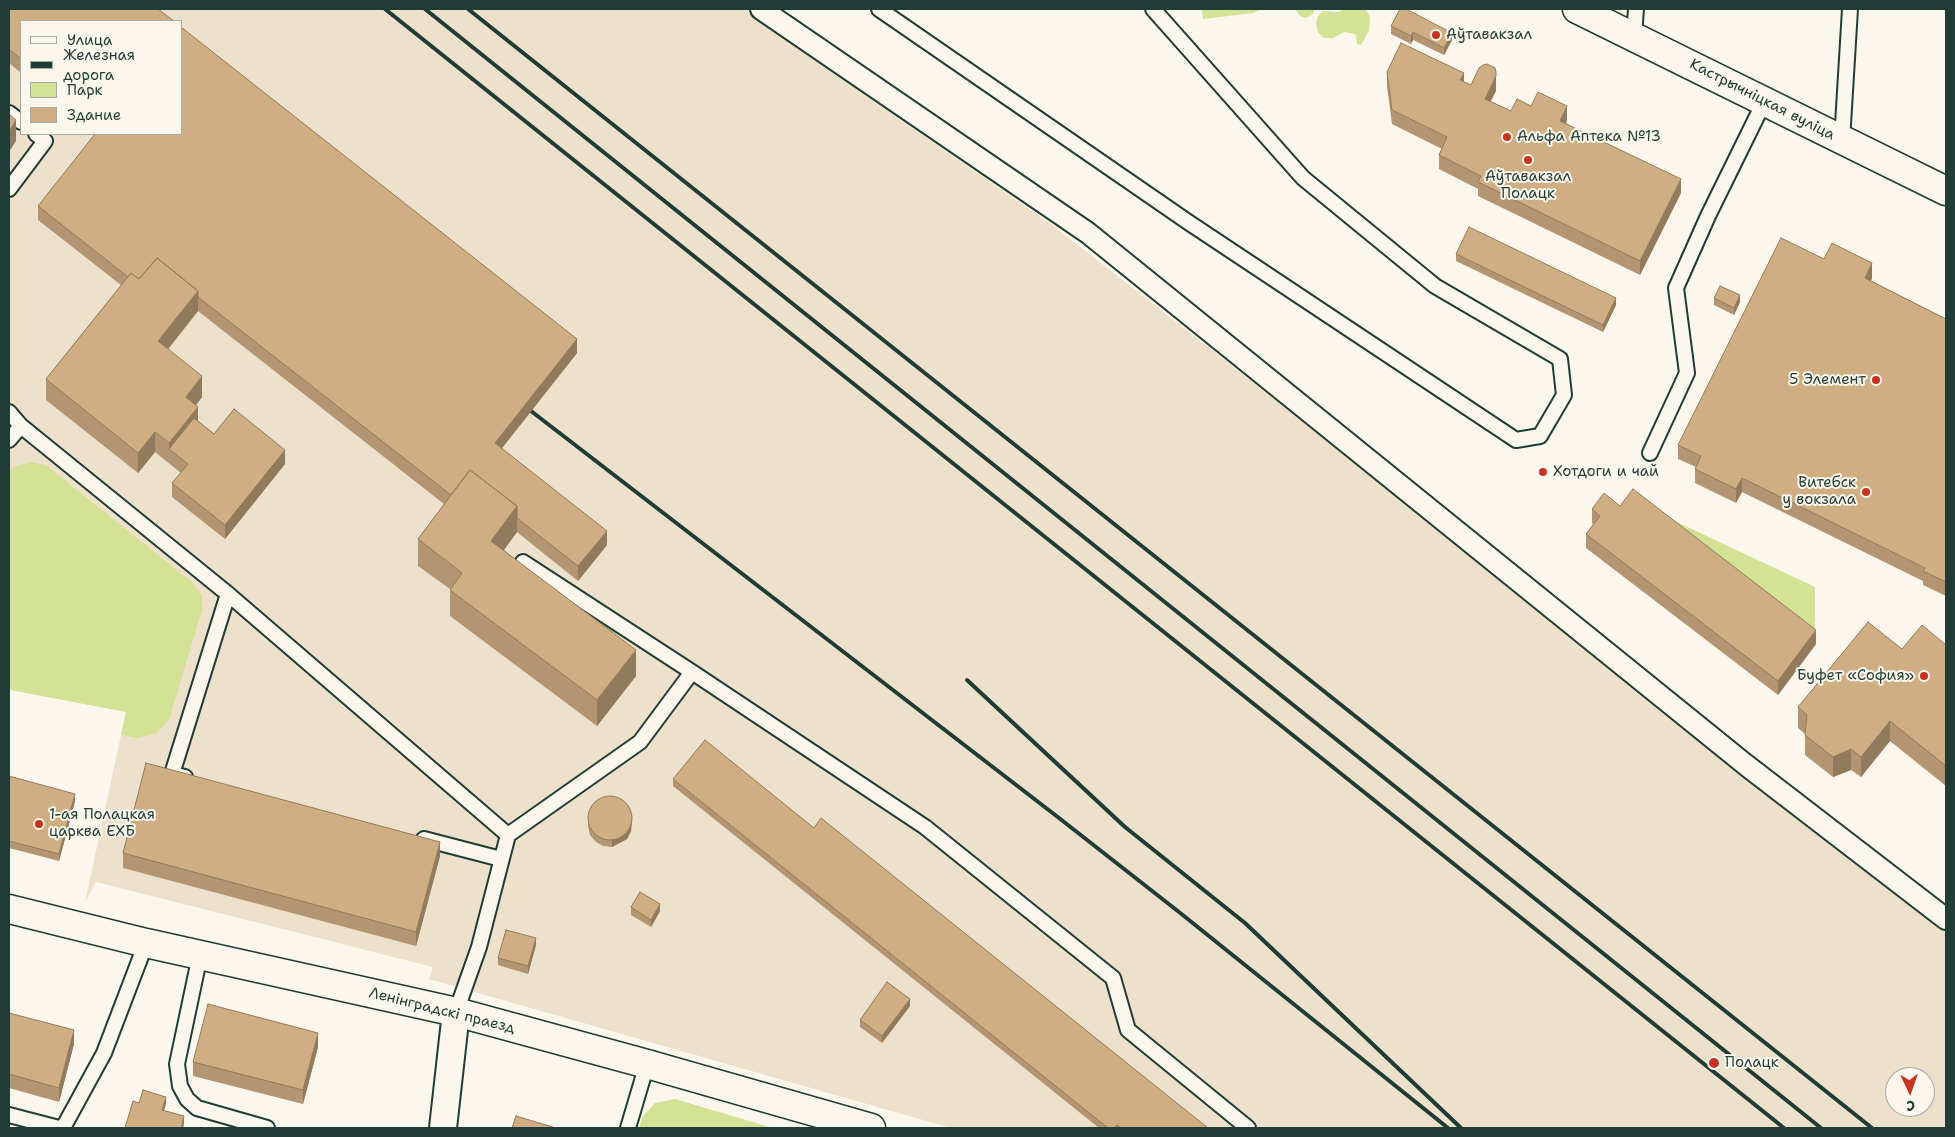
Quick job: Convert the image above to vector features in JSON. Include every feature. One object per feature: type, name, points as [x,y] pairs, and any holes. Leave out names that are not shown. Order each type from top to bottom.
[{"type":"street","points":[[761,9],[1088,233],[1746,765],[1946,919]]},
{"type":"street","name":"Кастрычніцкая вуліца","points":[[1578,9],[1946,191]]},
{"type":"street","name":"Ленінградскі праезд","points":[[9,909],[146,943],[456,1012],[871,1128]]},
{"type":"street","points":[[443,1128],[456,1012]]},
{"type":"lane","points":[[879,9],[1188,222],[1516,440],[1540,436],[1564,395],[1560,359],[1435,286],[1303,178],[1154,9]]},
{"type":"lane","points":[[1634,36],[1636,9]]},
{"type":"lane","points":[[1842,140],[1850,9]]},
{"type":"lane","points":[[1650,453],[1687,373],[1676,288],[1708,216],[1765,100]]},
{"type":"lane","points":[[9,113],[20,121]]},
{"type":"lane","points":[[9,189],[45,141],[37,135]]},
{"type":"lane","points":[[9,412],[22,426],[228,594],[508,834]]},
{"type":"lane","points":[[9,440],[22,426]]},
{"type":"lane","points":[[523,562],[925,827],[1113,978],[1128,1030],[1248,1128]]},
{"type":"lane","points":[[200,781],[172,774],[228,594]]},
{"type":"lane","points":[[456,1012],[479,947],[508,834],[640,742],[692,672]]},
{"type":"lane","points":[[407,835],[501,860]]},
{"type":"lane","points":[[63,1128],[104,1053],[146,943]]},
{"type":"lane","points":[[200,955],[177,1064],[180,1086],[187,1099],[196,1108],[267,1128]]},
{"type":"lane","points":[[628,1128],[647,1064]]},
{"type":"lane","points":[[9,1115],[59,1128]]},
{"type":"shaded area","points":[[9,9],[759,9],[753,18],[1051,224],[1391,490],[1743,773],[1946,932],[1946,1128],[951,1128],[429,979],[433,967],[96,882],[85,902],[126,712],[11,690],[9,685]]},
{"type":"green space","points":[[1202,9],[1261,9],[1253,13],[1203,19]]},
{"type":"green space","points":[[1295,9],[1315,9],[1312,15],[1306,18],[1300,16]]},
{"type":"green space","points":[[1344,9],[1366,9],[1370,17],[1369,31],[1361,45],[1357,44],[1356,35],[1351,33],[1344,32],[1333,38],[1324,38],[1318,32],[1316,23],[1318,16],[1323,11],[1339,12]]},
{"type":"green space","points":[[30,462],[46,465],[193,583],[202,596],[202,610],[169,720],[156,733],[139,738],[121,735],[126,712],[11,690],[9,685],[9,471],[12,468]]},
{"type":"green space","points":[[1643,506],[1815,587],[1815,639]]},
{"type":"green space","points":[[675,1099],[773,1128],[639,1128],[643,1116],[655,1103]]},
{"type":"building","points":[[9,9],[158,9],[173,20],[20,20],[20,58],[9,49]]},
{"type":"building","points":[[1400,9],[1406,9],[1452,33],[1444,48],[1413,32],[1411,36],[1391,26]]},
{"type":"building","points":[[182,28],[577,339],[495,443],[607,531],[578,566],[517,518],[517,506],[470,470],[451,495],[198,297],[198,291],[157,258],[139,279],[131,273],[128,277],[38,206],[94,135],[182,135]]},
{"type":"building","name":"Аўтавакзал Полацк","points":[[1401,43],[1464,73],[1460,80],[1471,85],[1479,68],[1487,64],[1495,68],[1496,76],[1485,99],[1511,111],[1517,99],[1531,106],[1538,92],[1567,106],[1560,121],[1681,179],[1640,261],[1478,182],[1481,176],[1439,155],[1447,137],[1392,110],[1387,72]]},
{"type":"building","points":[[9,114],[16,120],[9,132]]},
{"type":"building","points":[[1469,227],[1616,298],[1603,325],[1456,254]]},
{"type":"building","points":[[1781,238],[1824,259],[1832,243],[1872,263],[1865,278],[1946,319],[1946,582],[1923,571],[1925,568],[1742,478],[1736,489],[1695,469],[1701,456],[1678,445]]},
{"type":"building","points":[[157,258],[198,291],[158,341],[202,376],[186,397],[198,407],[169,443],[155,432],[138,453],[46,379],[131,273],[139,279]]},
{"type":"building","points":[[1720,286],[1740,295],[1734,308],[1714,298]]},
{"type":"building","points":[[234,409],[285,450],[225,525],[172,483],[188,464],[169,449],[194,418],[214,434]]},
{"type":"building","points":[[470,470],[517,506],[491,541],[636,650],[597,700],[450,590],[462,573],[418,539]]},
{"type":"building","points":[[1633,489],[1816,630],[1778,681],[1586,534],[1600,516],[1592,509],[1604,493],[1620,506]]},
{"type":"building","points":[[1868,622],[1902,649],[1922,625],[1946,645],[1946,766],[1890,721],[1861,757],[1851,749],[1833,757],[1805,735],[1807,715],[1798,707]]},
{"type":"building","points":[[705,740],[814,828],[821,818],[1208,1128],[1121,1128],[1117,1125],[1114,1128],[1108,1128],[673,779]]},
{"type":"building","points":[[146,763],[440,842],[416,932],[123,853]]},
{"type":"building","name":"1-ая Полацкая царква ЕХБ","points":[[9,776],[75,794],[59,854],[9,841]]},
{"type":"building","points":[[610,796],[622,800],[628,806],[632,818],[628,830],[622,836],[610,840],[598,836],[592,830],[588,818],[592,806],[598,800]]},
{"type":"building","points":[[640,892],[660,904],[651,920],[631,907]]},
{"type":"building","points":[[506,930],[536,938],[528,966],[498,958]]},
{"type":"building","points":[[887,982],[910,999],[882,1036],[860,1020]]},
{"type":"building","points":[[208,1004],[318,1033],[303,1090],[193,1062]]},
{"type":"building","points":[[9,1013],[74,1030],[59,1088],[9,1074]]},
{"type":"building","points":[[143,1090],[166,1097],[162,1110],[184,1116],[181,1128],[125,1128],[133,1101],[139,1103]]},
{"type":"building","points":[[516,1116],[556,1128],[512,1128]]},
{"type":"railway","points":[[385,9],[1784,1128]]},
{"type":"railway","points":[[425,9],[1821,1128]]},
{"type":"railway","points":[[468,9],[1872,1128]]},
{"type":"railway","points":[[531,411],[1059,818],[1448,1128]]},
{"type":"railway","points":[[967,680],[1125,827],[1245,923],[1461,1128]]},
{"type":"place","name":"Аўтавакзал","points":[[1436,35]]},
{"type":"place","name":"Альфа Аптека №13","points":[[1507,137]]},
{"type":"place","name":"Аўтавакзал Полацк","points":[[1528,160]]},
{"type":"place","name":"5 Элемент","points":[[1876,380]]},
{"type":"place","name":"Хотдоги и чай","points":[[1543,472]]},
{"type":"place","name":"Витебск у вокзала","points":[[1866,492]]},
{"type":"place","name":"Буфет «София»","points":[[1924,676]]},
{"type":"place","name":"1-ая Полацкая царква ЕХБ","points":[[39,824]]},
{"type":"place","name":"Полацк","points":[[1714,1063]]}]
